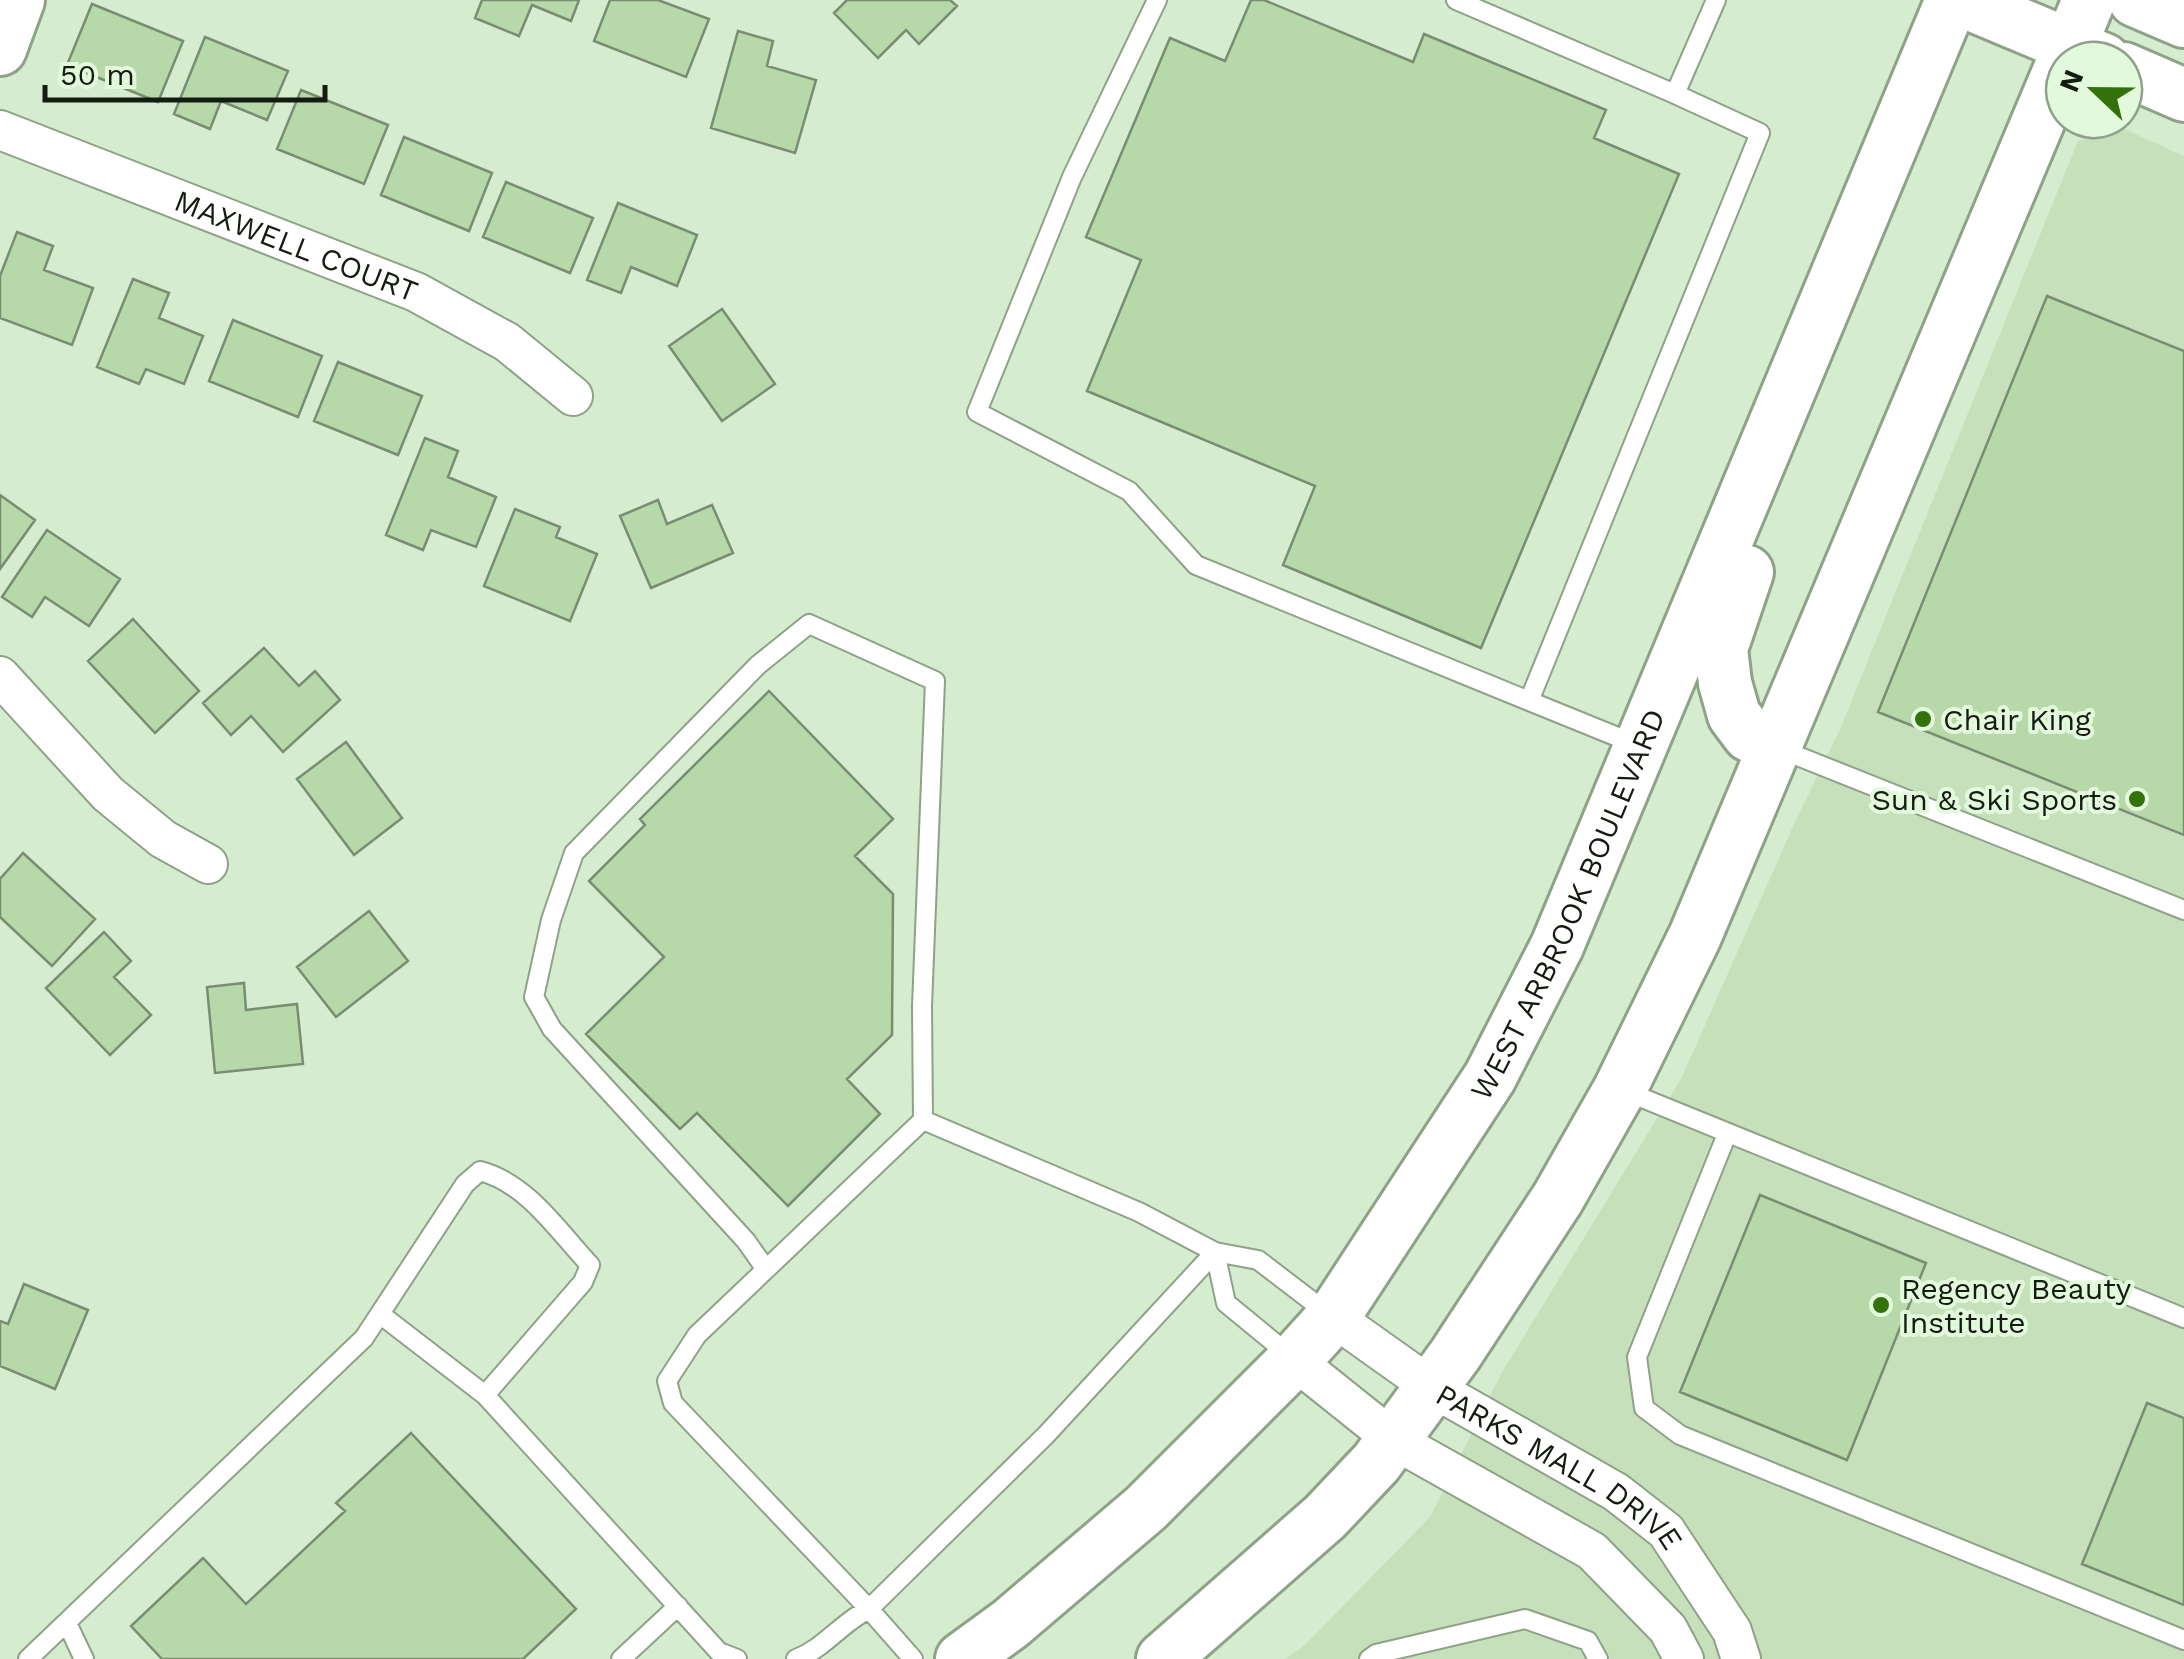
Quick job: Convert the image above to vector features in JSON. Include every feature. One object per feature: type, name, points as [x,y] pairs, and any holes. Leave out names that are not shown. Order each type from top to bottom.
[{"type":"street","points":[[0,50],[18,0]]},
{"type":"street","name":"WEST ARBROOK BOULEVARD","points":[[962,1659],[1010,1624],[1146,1508],[1294,1360],[1332,1316],[1490,1077],[1556,946],[1952,0]]},
{"type":"street","points":[[1961,0],[2065,40]]},
{"type":"street","points":[[2135,0],[2184,20]]},
{"type":"street","points":[[2144,78],[2184,95]]},
{"type":"street","points":[[1163,1659],[1325,1518],[1394,1440],[1434,1388],[1558,1198],[1620,1088],[1696,936],[2044,124]]},
{"type":"street","name":"MAXWELL COURT","points":[[0,130],[416,292],[507,342],[573,396]]},
{"type":"street","points":[[1775,747],[1749,735],[1734,714],[1724,683],[1721,649],[1729,617],[1805,427],[1821,312]]},
{"type":"street","points":[[0,676],[108,794],[163,840],[208,864]]},
{"type":"street","name":"PARKS MALL DRIVE","points":[[1332,1316],[1434,1388],[1616,1492],[1666,1531],[1732,1631],[1742,1659]]},
{"type":"street","name":"PARKS MALL DRIVE","points":[[1294,1360],[1394,1440],[1592,1550],[1668,1629],[1684,1659]]},
{"type":"lane","points":[[1157,0],[1072,177],[977,412],[1129,491],[1196,565],[1639,745]]},
{"type":"lane","points":[[1456,0],[1760,134],[1529,701]]},
{"type":"lane","points":[[1675,94],[1716,0]]},
{"type":"lane","points":[[765,1268],[746,1242],[552,1029],[534,997],[551,920],[574,854],[758,665],[808,624],[935,681],[922,1006],[923,1120],[696,1335],[666,1381],[673,1403],[914,1659]]},
{"type":"lane","points":[[1775,747],[2184,910]]},
{"type":"lane","points":[[1620,1088],[2184,1318]]},
{"type":"lane","points":[[923,1120],[1139,1212],[1215,1252],[1258,1260],[1332,1316]]},
{"type":"lane","points":[[1727,1134],[1637,1358],[1644,1408],[1696,1442],[2184,1640]]},
{"type":"lane","points":[[28,1659],[364,1338],[465,1184],[480,1172],[497,1176],[526,1196],[590,1265],[582,1282],[485,1396]]},
{"type":"lane","points":[[1215,1252],[1226,1303],[1294,1360]]},
{"type":"lane","points":[[796,1659],[815,1652],[855,1616],[869,1609],[1046,1435],[1215,1252]]},
{"type":"lane","points":[[380,1314],[485,1396],[719,1652],[737,1659]]},
{"type":"lane","points":[[621,1659],[678,1606]]},
{"type":"lane","points":[[1369,1659],[1376,1654],[1525,1619],[1588,1641],[1598,1659]]},
{"type":"lane","points":[[67,1624],[84,1659]]},
{"type":"shaded area","points":[[2144,138],[2184,156],[2184,1659],[1285,1659],[1305,1645],[1430,1517],[1501,1374],[1682,1077],[1841,727],[2078,141]]},
{"type":"building","points":[[482,0],[579,0],[571,21],[532,5],[519,36],[475,18]]},
{"type":"building","points":[[610,0],[658,0],[709,19],[686,77],[594,41]]},
{"type":"building","points":[[847,0],[950,0],[957,6],[919,44],[906,30],[878,58],[834,13]]},
{"type":"building","points":[[1251,0],[1264,0],[1413,62],[1424,34],[1606,110],[1594,138],[1679,174],[1481,648],[1283,565],[1315,486],[1087,391],[1141,260],[1086,237],[1170,38],[1225,61]]},
{"type":"building","points":[[92,4],[183,41],[158,102],[67,65]]},
{"type":"building","points":[[738,31],[773,41],[767,66],[816,80],[795,153],[711,128]]},
{"type":"building","points":[[205,37],[288,71],[267,120],[221,101],[210,129],[174,114]]},
{"type":"building","points":[[301,90],[388,125],[364,184],[277,149]]},
{"type":"building","points":[[404,137],[492,173],[469,231],[381,195]]},
{"type":"building","points":[[506,182],[593,218],[570,273],[483,237]]},
{"type":"building","points":[[618,203],[697,235],[677,286],[631,267],[621,293],[587,280]]},
{"type":"building","points":[[17,232],[53,246],[44,270],[93,288],[72,345],[0,318],[0,276]]},
{"type":"building","points":[[133,279],[169,293],[159,318],[203,336],[184,384],[146,369],[139,384],[97,367]]},
{"type":"building","points":[[2047,296],[2184,351],[2184,835],[1878,712]]},
{"type":"building","points":[[722,309],[775,384],[722,421],[669,346]]},
{"type":"building","points":[[233,320],[322,356],[298,417],[209,381]]},
{"type":"building","points":[[338,362],[422,396],[398,455],[314,421]]},
{"type":"building","points":[[425,438],[458,451],[448,477],[496,497],[476,547],[431,530],[423,550],[386,535]]},
{"type":"building","points":[[0,495],[35,520],[0,569]]},
{"type":"building","points":[[658,500],[667,524],[712,505],[733,553],[651,588],[620,516]]},
{"type":"building","points":[[515,509],[560,527],[556,537],[597,554],[570,621],[484,586]]},
{"type":"building","points":[[47,530],[120,579],[89,626],[45,597],[32,617],[2,597]]},
{"type":"building","points":[[133,619],[199,691],[155,733],[88,661]]},
{"type":"building","points":[[264,648],[299,686],[315,671],[340,700],[283,752],[251,716],[231,735],[203,703]]},
{"type":"building","points":[[769,691],[893,819],[855,856],[893,894],[892,1035],[847,1079],[880,1114],[788,1206],[697,1113],[680,1129],[586,1034],[664,957],[589,881],[645,825],[640,819]]},
{"type":"building","points":[[346,742],[402,818],[354,855],[297,779]]},
{"type":"building","points":[[23,853],[95,919],[52,966],[0,917],[0,879]]},
{"type":"building","points":[[369,911],[408,961],[336,1017],[297,967]]},
{"type":"building","points":[[104,932],[131,961],[114,977],[151,1015],[110,1055],[46,988]]},
{"type":"building","points":[[244,983],[246,1010],[297,1004],[303,1064],[215,1073],[207,987]]},
{"type":"building","points":[[1760,1195],[1926,1263],[1847,1460],[1680,1392]]},
{"type":"building","points":[[24,1284],[88,1310],[55,1389],[0,1366],[0,1321],[8,1324]]},
{"type":"building","points":[[2147,1403],[2184,1418],[2184,1605],[2082,1564]]},
{"type":"building","points":[[411,1433],[576,1609],[523,1659],[162,1659],[131,1626],[203,1558],[246,1604],[345,1511],[336,1503]]},
{"type":"place","name":"Chair King","points":[[1923,719]]},
{"type":"place","name":"Sun & Ski Sports","points":[[2137,799]]},
{"type":"place","name":"Regency Beauty Institute","points":[[1881,1305]]}]
